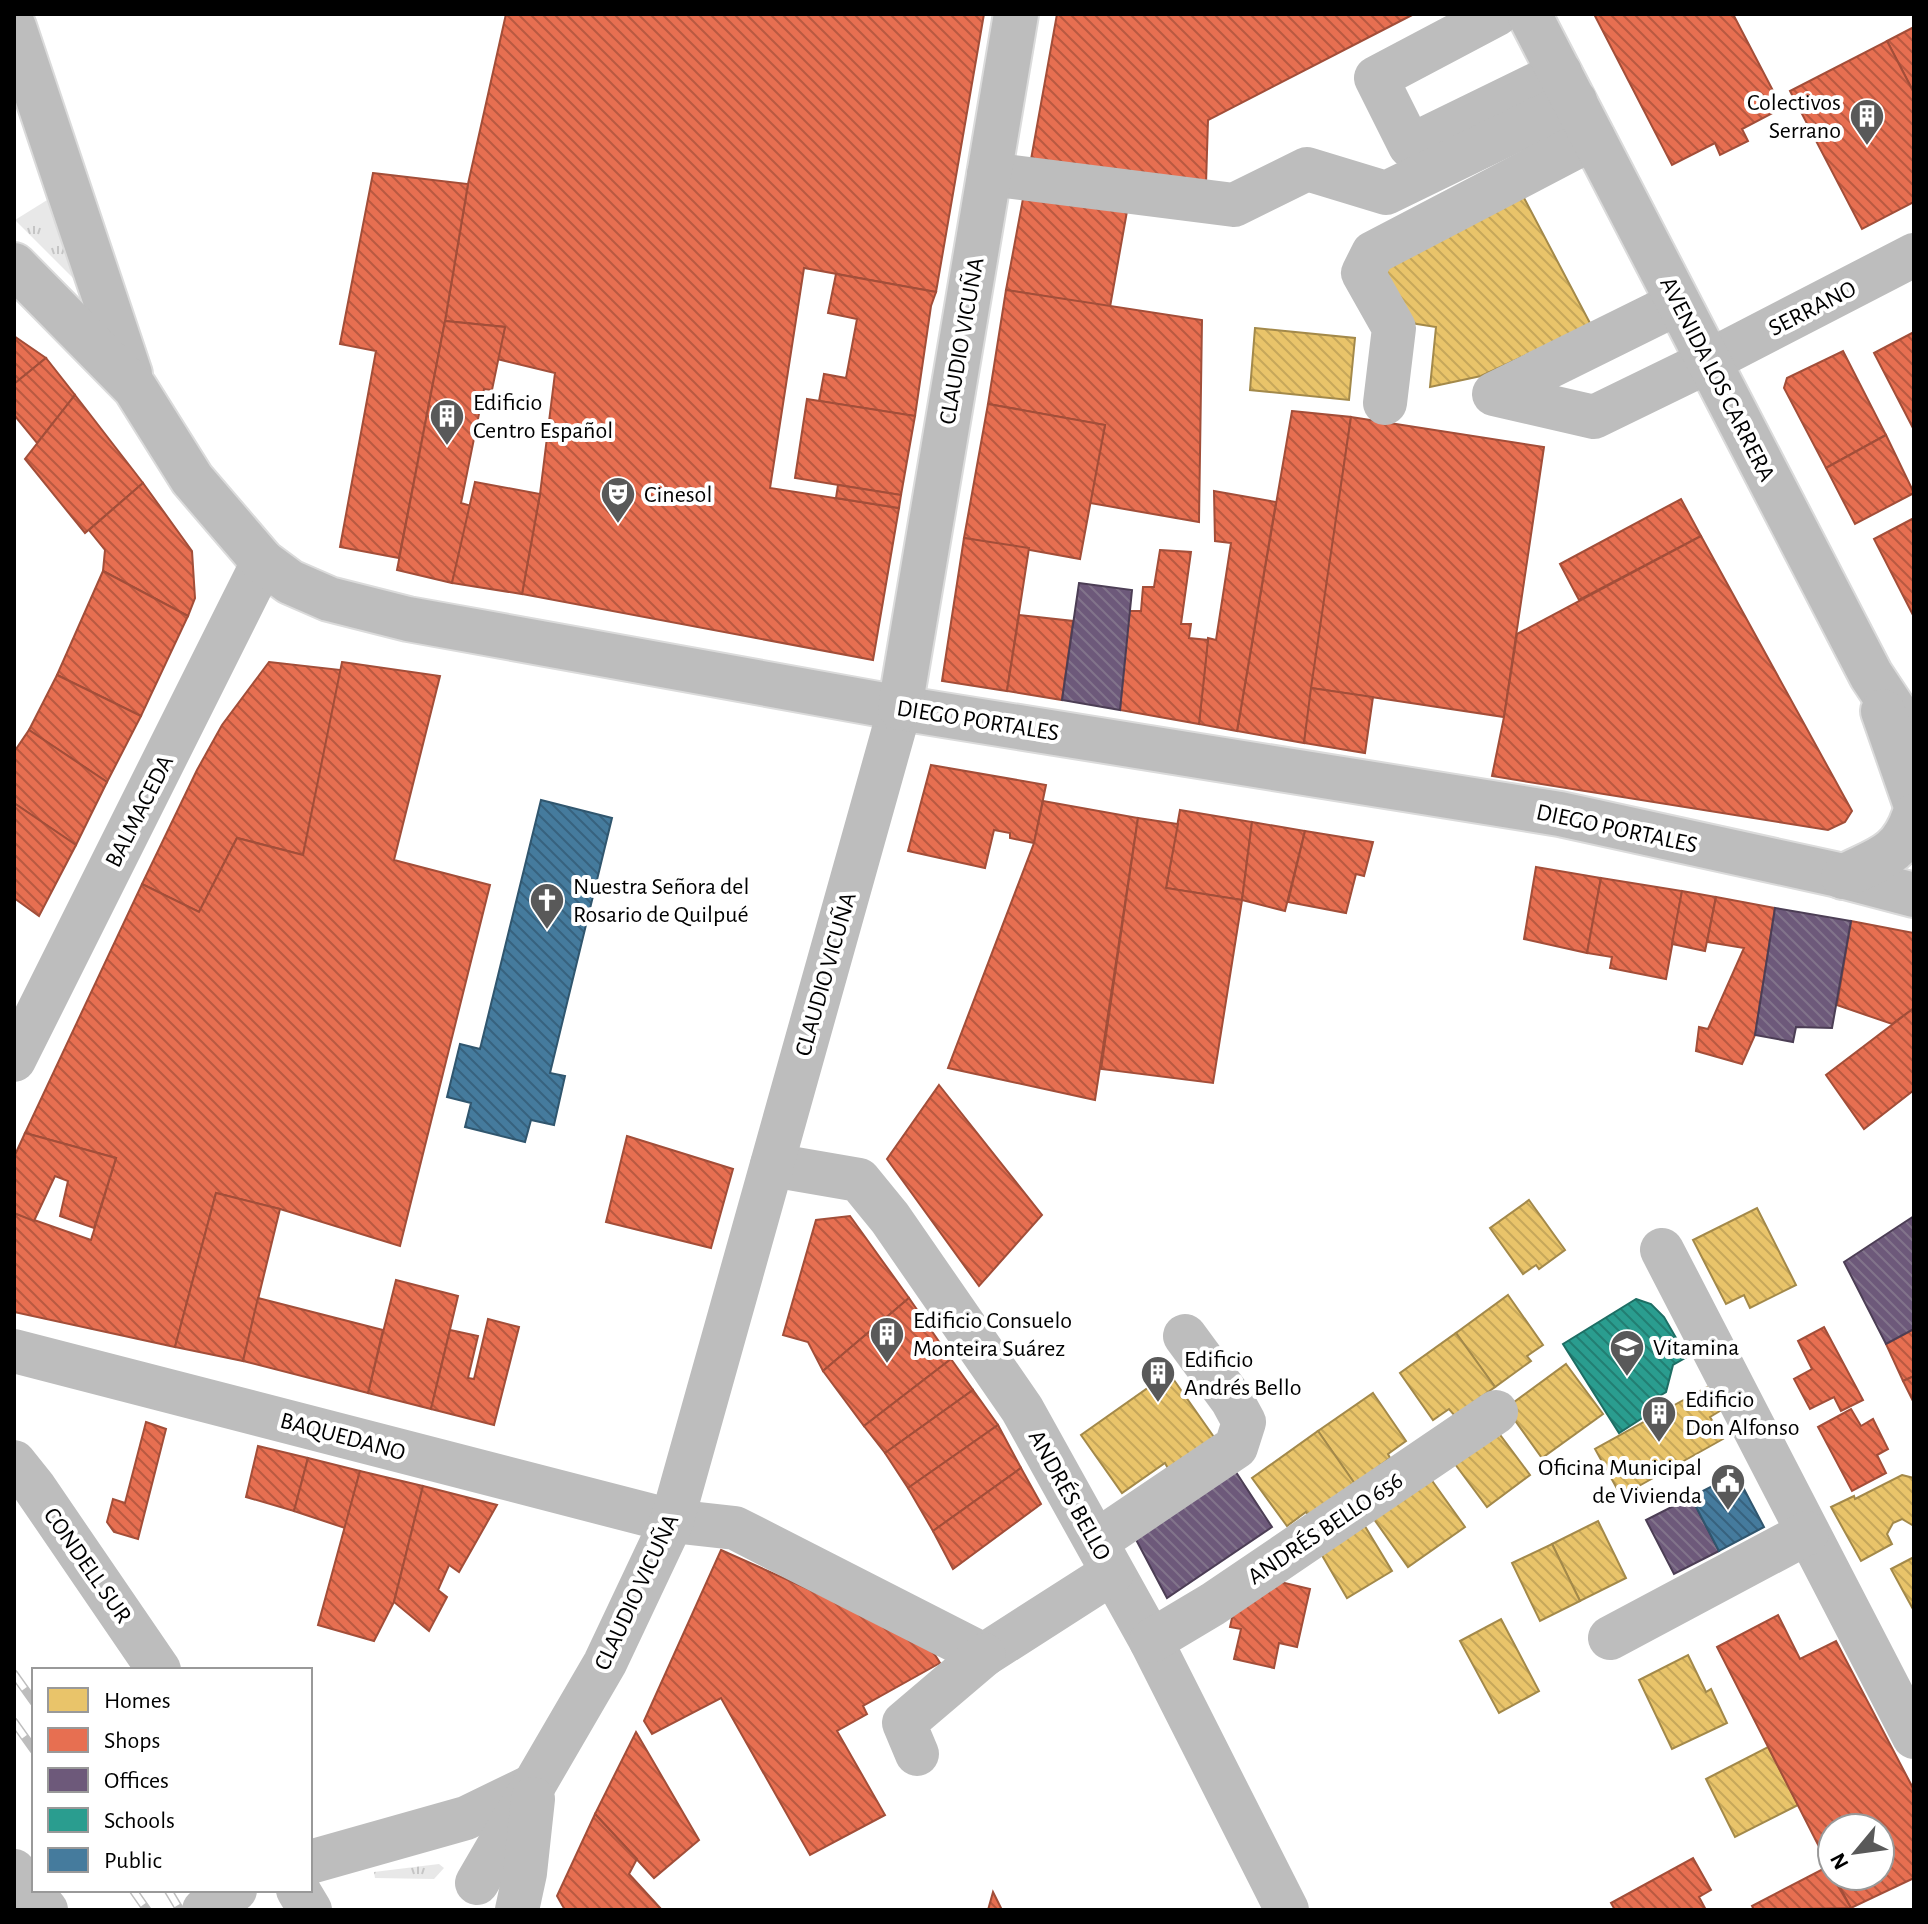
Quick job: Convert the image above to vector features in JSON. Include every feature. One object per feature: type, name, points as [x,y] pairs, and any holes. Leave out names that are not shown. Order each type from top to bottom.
[{"type":"street","name":"CLAUDIO VICUÑA","points":[[483,1897],[534,1785],[605,1663],[672,1521],[900,708],[1016,14]]},
{"type":"street","points":[[1497,14],[1376,78],[1410,146],[1576,104]]},
{"type":"street","name":"AVENIDA LOS CARRERA","points":[[1529,14],[1871,675],[1914,740]]},
{"type":"street","points":[[14,27],[135,388]]},
{"type":"street","points":[[989,174],[1234,205],[1307,169],[1386,193],[1576,104]]},
{"type":"street","points":[[1385,403],[1394,328],[1363,273],[1373,253],[1576,104]]},
{"type":"street","name":"SERRANO","points":[[1678,303],[1494,394],[1594,417],[1914,255]]},
{"type":"street","points":[[14,265],[135,388]]},
{"type":"street","name":"DIEGO PORTALES","points":[[135,388],[192,479],[263,562],[290,582],[329,599],[408,619],[900,708],[1560,814],[1914,895]]},
{"type":"street","name":"BALMACEDA","points":[[14,1060],[263,562]]},
{"type":"street","points":[[1871,675],[1914,800]]},
{"type":"street","points":[[1843,877],[1895,849],[1905,840],[1914,816]]},
{"type":"street","name":"ANDRÉS BELLO","points":[[772,1165],[859,1180],[890,1218],[1022,1409],[1151,1641],[1287,1910]]},
{"type":"street","points":[[1662,1250],[1914,1737]]},
{"type":"street","points":[[917,1754],[904,1723],[1236,1447],[1244,1422],[1232,1400],[1185,1336]]},
{"type":"street","name":"BAQUEDANO","points":[[14,1351],[672,1521],[735,1528],[984,1655]]},
{"type":"street","name":"ANDRÉS BELLO 656","points":[[1151,1641],[1213,1604],[1496,1412]]},
{"type":"street","name":"CONDELL SUR","points":[[14,1462],[158,1668]]},
{"type":"street","points":[[1610,1638],[1807,1533]]},
{"type":"street","points":[[312,1861],[466,1818],[534,1785]]},
{"type":"street","points":[[517,1910],[525,1873],[534,1785]]},
{"type":"street","points":[[403,1836],[452,1854],[483,1897]]},
{"type":"street","points":[[14,1871],[46,1910]]},
{"type":"street","points":[[204,1910],[232,1892]]},
{"type":"street","points":[[299,1892],[310,1910]]},
{"type":"green space","points":[[52,197],[82,287],[15,220]]},
{"type":"green space","points":[[439,1864],[444,1868],[434,1879],[375,1878],[374,1872]]},
{"type":"building: Homes","points":[[1523,196],[1591,325],[1481,376],[1430,387],[1436,327],[1411,323],[1382,270]]},
{"type":"building: Homes","points":[[1255,328],[1355,338],[1349,400],[1250,390]]},
{"type":"building: Homes","points":[[1529,1200],[1565,1250],[1539,1269],[1536,1265],[1523,1274],[1490,1228]]},
{"type":"building: Homes","points":[[1757,1208],[1796,1285],[1750,1308],[1744,1295],[1726,1304],[1693,1240]]},
{"type":"building: Homes","points":[[1508,1295],[1543,1345],[1527,1356],[1531,1361],[1495,1387],[1456,1333]]},
{"type":"building: Homes","points":[[1456,1333],[1495,1387],[1455,1416],[1449,1409],[1433,1420],[1400,1373]]},
{"type":"building: Homes","points":[[1566,1364],[1603,1414],[1542,1458],[1506,1408]]},
{"type":"building: Homes","name":"Edificio Andrés Bello","points":[[1169,1373],[1216,1440],[1170,1472],[1165,1463],[1122,1493],[1081,1435]]},
{"type":"building: Homes","name":"Edificio Don Alfonso","points":[[1707,1387],[1720,1411],[1710,1417],[1723,1439],[1621,1496],[1595,1449]]},
{"type":"building: Homes","points":[[1373,1393],[1406,1441],[1388,1454],[1390,1458],[1355,1484],[1318,1431]]},
{"type":"building: Homes","points":[[1495,1428],[1530,1475],[1487,1507],[1452,1460]]},
{"type":"building: Homes","points":[[1318,1431],[1355,1484],[1309,1516],[1306,1512],[1287,1526],[1252,1478]]},
{"type":"building: Homes","points":[[1428,1475],[1465,1527],[1408,1567],[1371,1515]]},
{"type":"building: Homes","points":[[1902,1475],[1914,1478],[1914,1526],[1902,1519],[1893,1523],[1887,1534],[1892,1544],[1861,1561],[1831,1507],[1854,1496],[1855,1499]]},
{"type":"building: Homes","points":[[1360,1518],[1392,1571],[1347,1598],[1316,1545]]},
{"type":"building: Homes","points":[[1598,1521],[1626,1578],[1580,1601],[1552,1544]]},
{"type":"building: Homes","points":[[1552,1544],[1580,1601],[1540,1621],[1512,1563]]},
{"type":"building: Homes","points":[[1914,1557],[1914,1611],[1891,1569]]},
{"type":"building: Homes","points":[[1501,1619],[1539,1691],[1499,1713],[1460,1641]]},
{"type":"building: Homes","points":[[1688,1655],[1706,1692],[1711,1689],[1727,1723],[1672,1749],[1639,1680]]},
{"type":"building: Homes","points":[[1768,1747],[1798,1805],[1735,1837],[1706,1779]]},
{"type":"building: Shops","points":[[506,14],[984,14],[936,292],[804,268],[770,488],[899,508],[873,660],[522,594],[540,494],[555,373],[497,359],[505,327],[445,321],[468,184]]},
{"type":"building: Shops","points":[[1057,14],[1414,14],[1208,120],[1206,184],[1030,165]]},
{"type":"building: Shops","points":[[1594,14],[1733,14],[1782,108],[1742,129],[1748,141],[1720,155],[1715,143],[1672,165]]},
{"type":"building: Shops","points":[[1914,27],[1914,88],[1912,89],[1887,41]]},
{"type":"building: Shops","name":"Colectivos Serrano","points":[[1887,41],[1914,93],[1914,202],[1862,229],[1790,91]]},
{"type":"building: Shops","points":[[373,173],[468,184],[399,558],[340,547],[376,351],[340,344]]},
{"type":"building: Shops","points":[[1025,188],[1129,200],[1110,307],[1006,290]]},
{"type":"building: Shops","points":[[836,274],[936,292],[931,306],[915,416],[819,401],[824,374],[846,378],[857,319],[828,313]]},
{"type":"building: Shops","points":[[1006,290],[1202,320],[1199,522],[1090,503],[1105,425],[988,404]]},
{"type":"building: Shops","name":"Edificio Centro Español","points":[[445,321],[505,327],[492,390],[484,389],[461,503],[471,506],[452,583],[397,570]]},
{"type":"building: Shops","points":[[1914,332],[1914,430],[1874,353]]},
{"type":"building: Shops","points":[[14,336],[46,358],[14,384]]},
{"type":"building: Shops","points":[[1843,351],[1886,435],[1826,468],[1784,388],[1787,378]]},
{"type":"building: Shops","points":[[46,358],[75,395],[37,443],[14,415],[14,384]]},
{"type":"building: Shops","points":[[75,395],[143,483],[85,533],[25,459]]},
{"type":"building: Shops","points":[[807,399],[915,416],[901,495],[795,478]]},
{"type":"building: Shops","points":[[988,404],[1105,425],[1080,559],[964,538]]},
{"type":"building: Shops","points":[[1292,411],[1351,417],[1304,743],[1237,731]]},
{"type":"building: Shops","points":[[1351,417],[1544,447],[1504,717],[1311,688]]},
{"type":"building: Shops","points":[[1886,435],[1914,493],[1855,524],[1826,468]]},
{"type":"building: Shops","points":[[475,482],[540,494],[522,594],[452,583]]},
{"type":"building: Shops","points":[[143,483],[192,551],[195,598],[188,616],[103,571],[105,550],[89,530]]},
{"type":"building: Shops","points":[[838,485],[901,495],[899,508],[836,498]]},
{"type":"building: Shops","points":[[1214,491],[1276,502],[1237,731],[1199,724],[1208,638],[1216,640],[1231,543],[1215,541]]},
{"type":"building: Shops","points":[[1681,499],[1701,536],[1579,600],[1560,564]]},
{"type":"building: Shops","points":[[1914,518],[1914,617],[1874,539]]},
{"type":"building: Shops","points":[[1701,536],[1852,811],[1845,822],[1828,830],[1492,776],[1517,634]]},
{"type":"building: Shops","points":[[964,538],[1029,548],[1007,691],[942,681]]},
{"type":"building: Shops","points":[[1160,550],[1191,552],[1181,624],[1191,624],[1189,638],[1208,640],[1199,724],[1120,710],[1129,611],[1141,611],[1143,587],[1154,587]]},
{"type":"building: Shops","points":[[103,571],[188,616],[141,716],[57,675]]},
{"type":"building: Shops","points":[[1019,615],[1073,621],[1062,700],[1007,691]]},
{"type":"building: Shops","points":[[269,662],[341,670],[303,855],[237,838],[199,912],[142,884],[222,725]]},
{"type":"building: Shops","points":[[342,662],[440,676],[394,860],[490,885],[400,1246],[216,1193],[175,1347],[14,1312],[14,1213],[91,1240],[116,1158],[25,1133],[142,884],[199,912],[237,838],[303,855]]},
{"type":"building: Shops","points":[[57,675],[141,716],[107,782],[29,730]]},
{"type":"building: Shops","points":[[1311,688],[1373,697],[1365,753],[1304,743]]},
{"type":"building: Shops","points":[[29,730],[107,782],[76,845],[14,803],[14,752]]},
{"type":"building: Shops","points":[[931,765],[1046,785],[1034,843],[1010,838],[1010,833],[994,830],[985,868],[908,851]]},
{"type":"building: Shops","points":[[1043,801],[1138,818],[1095,1100],[948,1068],[1034,843]]},
{"type":"building: Shops","points":[[14,803],[76,845],[39,916],[14,898]]},
{"type":"building: Shops","points":[[1180,810],[1252,822],[1242,900],[1166,888]]},
{"type":"building: Shops","points":[[1138,818],[1178,824],[1166,888],[1242,900],[1213,1083],[1101,1069]]},
{"type":"building: Shops","points":[[1252,822],[1305,831],[1285,911],[1242,900]]},
{"type":"building: Shops","points":[[1305,831],[1373,842],[1364,876],[1356,874],[1346,913],[1288,902]]},
{"type":"building: Shops","points":[[1536,867],[1601,878],[1587,953],[1524,939]]},
{"type":"building: Shops","points":[[1601,878],[1682,891],[1666,979],[1610,968],[1612,957],[1587,953]]},
{"type":"building: Shops","points":[[1682,891],[1716,897],[1705,951],[1672,944]]},
{"type":"building: Shops","points":[[1716,897],[1775,908],[1755,1035],[1742,1064],[1696,1051],[1699,1027],[1708,1029],[1744,948],[1707,942]]},
{"type":"building: Shops","points":[[1851,921],[1914,933],[1914,1008],[1892,1024],[1837,1005]]},
{"type":"building: Shops","points":[[1914,1008],[1914,1090],[1864,1129],[1826,1075]]},
{"type":"building: Shops","points":[[939,1085],[1042,1215],[979,1286],[887,1159]]},
{"type":"building: Shops","points":[[25,1133],[116,1158],[94,1228],[60,1216],[68,1181],[55,1176],[34,1221],[14,1213],[14,1157]]},
{"type":"building: Shops","points":[[627,1136],[733,1169],[711,1248],[606,1222]]},
{"type":"building: Shops","points":[[216,1193],[280,1209],[243,1361],[175,1347]]},
{"type":"building: Shops","points":[[850,1216],[909,1298],[823,1371],[808,1342],[783,1335],[816,1220]]},
{"type":"building: Shops","points":[[396,1280],[458,1296],[431,1409],[368,1393]]},
{"type":"building: Shops","points":[[258,1298],[383,1330],[368,1393],[243,1361]]},
{"type":"building: Shops","name":"Edificio Consuelo Monteira Suárez","points":[[909,1298],[951,1359],[864,1426],[823,1371]]},
{"type":"building: Shops","points":[[488,1319],[519,1327],[494,1425],[431,1409],[450,1330],[478,1336],[468,1378],[474,1379]]},
{"type":"building: Shops","points":[[1824,1327],[1863,1400],[1841,1411],[1834,1397],[1810,1409],[1794,1379],[1812,1369],[1798,1341]]},
{"type":"building: Shops","points":[[1914,1329],[1914,1376],[1903,1381],[1886,1344]]},
{"type":"building: Shops","points":[[951,1359],[973,1390],[885,1453],[864,1426]]},
{"type":"building: Shops","points":[[1914,1376],[1914,1403],[1903,1381]]},
{"type":"building: Shops","points":[[973,1390],[998,1425],[908,1488],[885,1453]]},
{"type":"building: Shops","points":[[1851,1409],[1861,1426],[1873,1419],[1888,1449],[1877,1455],[1886,1473],[1852,1491],[1818,1427]]},
{"type":"building: Shops","points":[[146,1422],[166,1429],[138,1539],[114,1532],[107,1522],[113,1499],[125,1503]]},
{"type":"building: Shops","points":[[998,1425],[1021,1468],[933,1531],[908,1488]]},
{"type":"building: Shops","points":[[258,1446],[308,1458],[294,1511],[246,1497]]},
{"type":"building: Shops","points":[[308,1458],[360,1471],[345,1528],[294,1511]]},
{"type":"building: Shops","points":[[1021,1468],[1041,1504],[953,1569],[933,1531]]},
{"type":"building: Shops","points":[[360,1471],[423,1486],[394,1602],[374,1641],[318,1625]]},
{"type":"building: Shops","points":[[423,1486],[497,1505],[459,1572],[449,1565],[438,1590],[447,1597],[429,1631],[394,1602]]},
{"type":"building: Shops","points":[[721,1550],[927,1642],[940,1663],[863,1706],[867,1714],[837,1731],[885,1815],[810,1855],[721,1698],[652,1734],[644,1721]]},
{"type":"building: Shops","points":[[1259,1577],[1310,1589],[1297,1647],[1279,1643],[1274,1668],[1234,1659],[1241,1629],[1230,1627],[1238,1591]]},
{"type":"building: Shops","points":[[1778,1615],[1800,1659],[1836,1641],[1914,1790],[1914,1878],[1896,1887],[1896,1812],[1816,1812],[1816,1841],[1717,1647]]},
{"type":"building: Shops","points":[[636,1732],[699,1840],[654,1878],[595,1814]]},
{"type":"building: Shops","points":[[595,1814],[637,1859],[629,1874],[662,1910],[565,1910],[557,1896]]},
{"type":"building: Shops","points":[[1693,1858],[1711,1890],[1699,1897],[1706,1910],[1615,1910],[1611,1903]]},
{"type":"building: Shops","points":[[1816,1873],[1816,1892],[1842,1892],[1851,1908],[1754,1910],[1752,1906]]},
{"type":"building: Shops","points":[[993,1892],[1002,1910],[988,1910]]},
{"type":"building: Shops","points":[[1842,1892],[1885,1892],[1851,1908]]},
{"type":"building: Offices","points":[[1079,583],[1132,590],[1120,710],[1062,700]]},
{"type":"building: Offices","points":[[1775,908],[1851,921],[1832,1028],[1796,1027],[1793,1042],[1755,1035]]},
{"type":"building: Offices","points":[[1914,1216],[1914,1329],[1886,1344],[1844,1262]]},
{"type":"building: Offices","points":[[1230,1463],[1272,1527],[1167,1598],[1132,1532]]},
{"type":"building: Offices","points":[[1691,1497],[1719,1551],[1674,1574],[1646,1520]]},
{"type":"building: Schools","name":"Vitamina","points":[[1636,1299],[1651,1304],[1664,1317],[1687,1357],[1673,1365],[1666,1392],[1656,1398],[1661,1406],[1619,1433],[1563,1344]]},
{"type":"building: Public","name":"Nuestra Señora del Rosario de Quilpué","points":[[541,800],[612,818],[550,1073],[565,1076],[554,1125],[531,1120],[525,1142],[465,1127],[471,1103],[447,1097],[460,1044],[480,1049]]},
{"type":"building: Public","name":"Oficina Municipal de Vivienda","points":[[1736,1474],[1764,1527],[1719,1551],[1691,1497]]},
{"type":"railway","points":[[14,1674],[32,1699]]},
{"type":"railway","points":[[14,1722],[32,1747]]},
{"type":"railway","points":[[134,1892],[147,1910]]},
{"type":"railway","points":[[169,1892],[180,1910]]},
{"type":"place","name":"Colectivos Serrano","points":[[1867,147]]},
{"type":"place","name":"Edificio Centro Español","points":[[447,447]]},
{"type":"place","name":"Cinesol","points":[[618,525]]},
{"type":"place","name":"Nuestra Señora del Rosario de Quilpué","points":[[547,931]]},
{"type":"place","name":"Edificio Consuelo Monteira Suárez","points":[[887,1365]]},
{"type":"place","name":"Vitamina","points":[[1627,1378]]},
{"type":"place","name":"Edificio Andrés Bello","points":[[1158,1404]]},
{"type":"place","name":"Edificio Don Alfonso","points":[[1659,1444]]},
{"type":"place","name":"Oficina Municipal de Vivienda","points":[[1728,1512]]}]
